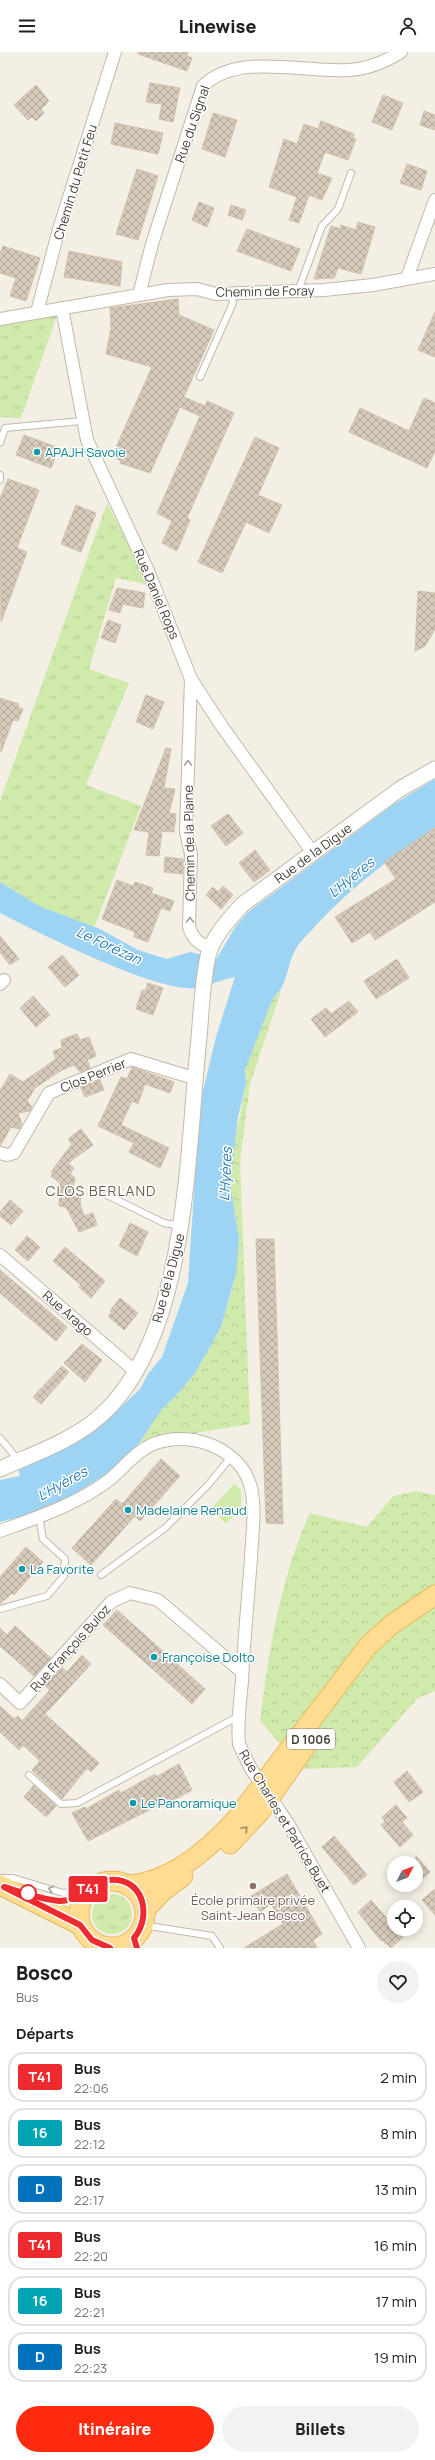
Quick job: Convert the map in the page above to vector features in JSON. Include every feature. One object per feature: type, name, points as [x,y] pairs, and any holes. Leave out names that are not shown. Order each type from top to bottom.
[{"type":"main road","name":"D 1006","points":[[140,1930],[174,1882],[231,1843],[246,1829],[266,1791],[318,1709],[368,1646],[391,1626],[435,1595]]},
{"type":"main road","name":"D 1006","points":[[129,1885],[156,1880],[200,1853],[266,1791],[374,1652],[396,1634],[435,1608]]},
{"type":"main road","points":[[1,1883],[61,1901],[76,1898],[89,1889],[108,1880],[129,1885],[140,1896],[140,1930],[123,1945],[110,1947],[92,1940],[80,1925],[78,1918],[80,1902],[89,1889]]},
{"type":"main road","points":[[1,1883],[80,1925]]},
{"type":"street","name":"Chemin du Petit Feu","points":[[37,312],[59,229],[115,52]]},
{"type":"street","name":"Rue du Signal","points":[[139,295],[152,244],[203,86],[209,77],[240,59],[275,58],[327,69],[348,70],[382,63],[401,52]]},
{"type":"street","points":[[407,278],[435,200]]},
{"type":"street","name":"Chemin de Foray","points":[[0,319],[139,295],[186,289],[216,294],[298,291],[373,285],[435,274]]},
{"type":"street","name":"Rue Daniel Rops","points":[[62,308],[82,421],[87,440],[149,573],[191,679],[221,725],[313,853]]},
{"type":"street","name":"Chemin de la Plaine","points":[[191,679],[186,832],[191,854],[189,926],[192,936],[210,952]]},
{"type":"street","name":"Rue de la Digue","points":[[0,1469],[63,1441],[100,1417],[120,1394],[136,1372],[147,1350],[158,1320],[175,1262],[182,1226],[204,987],[210,952],[229,919],[243,904],[400,789],[435,769]]},
{"type":"street","name":"Clos Perrier","points":[[0,1152],[7,1155],[14,1153],[49,1093],[131,1059],[187,1076],[195,1077]]},
{"type":"street","name":"Rue Arago","points":[[0,1255],[136,1372]]},
{"type":"street","name":"Rue Charles et Patrice Buet","points":[[0,1531],[39,1516],[89,1492],[109,1480],[136,1454],[160,1441],[184,1438],[199,1440],[231,1457],[244,1472],[251,1487],[253,1504],[239,1716],[239,1744],[242,1753],[359,1948]]},
{"type":"street","name":"Rue François Buloz","points":[[0,1684],[20,1703],[111,1602],[130,1593],[158,1600],[242,1672]]},
{"type":"lane","points":[[298,291],[322,226],[338,209],[351,173]]},
{"type":"lane","points":[[200,377],[232,303],[231,294]]},
{"type":"lane","points":[[0,443],[5,428],[82,421]]},
{"type":"lane","points":[[0,475],[0,480]]},
{"type":"lane","points":[[107,1195],[164,1224],[182,1226]]},
{"type":"lane","points":[[0,1438],[20,1460]]},
{"type":"lane","points":[[101,1575],[165,1528],[208,1485],[231,1457]]},
{"type":"lane","points":[[0,1609],[47,1596],[64,1576],[65,1560],[43,1539],[39,1516]]},
{"type":"lane","points":[[29,1776],[61,1804],[77,1803],[239,1716]]},
{"type":"lane","points":[[140,1930],[212,1936],[220,1948]]},
{"type":"green space","points":[[60,307],[21,418],[0,417],[0,317]]},
{"type":"green space","points":[[107,503],[150,585],[116,578],[89,669],[129,683],[86,785],[141,806],[94,928],[39,906],[0,882],[0,801]]},
{"type":"green space","points":[[281,991],[250,1084],[240,1161],[250,1424],[140,1442],[162,1409],[174,1398],[196,1372],[221,1327],[234,1283],[239,1238],[230,1184],[233,1151],[246,1084],[245,1070],[273,998]]},
{"type":"green space","points":[[234,1484],[241,1490],[241,1508],[226,1524],[211,1509]]},
{"type":"green space","points":[[416,1491],[435,1495],[435,1691],[417,1699],[357,1767],[303,1769],[260,1721],[267,1668],[283,1589],[310,1513],[367,1527],[393,1496]]},
{"type":"green space","points":[[108,1894],[116,1894],[123,1897],[129,1903],[132,1914],[129,1925],[123,1931],[116,1934],[108,1934],[101,1931],[95,1925],[92,1918],[92,1910],[95,1903],[101,1897]]},
{"type":"water","points":[[435,779],[435,828],[373,873],[330,910],[297,947],[293,954],[285,981],[278,993],[273,998],[245,1070],[246,1084],[238,1117],[230,1184],[239,1238],[236,1274],[221,1327],[196,1372],[174,1398],[162,1409],[140,1442],[113,1470],[78,1492],[38,1512],[0,1522],[0,1480],[20,1476],[18,1468],[104,1423],[140,1389],[148,1374],[162,1357],[188,1283],[200,1103],[216,1037],[235,977],[197,988],[179,987],[127,972],[69,947],[0,913],[0,882],[39,906],[100,929],[138,950],[167,959],[190,952],[217,958],[236,926],[248,912],[394,804]]},
{"type":"building","points":[[138,52],[188,52],[187,56],[192,58],[187,71],[138,54]]},
{"type":"building","points":[[150,83],[180,88],[173,122],[159,119],[162,104],[146,102]]},
{"type":"building","points":[[36,85],[49,101],[41,109],[44,113],[36,121],[32,117],[28,120],[14,105]]},
{"type":"building","points":[[383,95],[403,103],[392,130],[372,122]]},
{"type":"building","points":[[424,111],[435,115],[435,130],[420,125]]},
{"type":"building","points":[[213,113],[237,120],[225,157],[202,149]]},
{"type":"building","points":[[321,121],[354,134],[353,138],[356,139],[348,160],[325,152],[317,173],[332,178],[322,200],[309,195],[299,223],[289,220],[297,197],[269,187],[284,139],[297,144],[304,124],[318,129]]},
{"type":"building","points":[[115,123],[163,133],[158,154],[111,144]]},
{"type":"building","points":[[407,164],[427,171],[421,190],[400,183]]},
{"type":"building","points":[[137,169],[158,176],[138,240],[116,234]]},
{"type":"building","points":[[199,202],[214,208],[207,227],[192,220]]},
{"type":"building","points":[[231,205],[246,210],[242,220],[228,215]]},
{"type":"building","points":[[358,222],[375,227],[361,274],[338,268],[334,278],[314,279],[331,226],[340,229],[341,225],[356,230]]},
{"type":"building","points":[[247,229],[300,249],[291,271],[237,251]]},
{"type":"building","points":[[3,246],[40,258],[26,301],[10,296],[16,278],[0,273],[0,254]]},
{"type":"building","points":[[69,251],[122,262],[120,286],[64,277]]},
{"type":"building","points":[[178,299],[179,315],[214,330],[184,397],[205,406],[207,401],[234,413],[187,518],[190,520],[177,551],[162,543],[172,521],[157,513],[200,416],[180,407],[150,473],[120,463],[121,461],[112,456],[152,367],[106,354],[111,328],[110,308]]},
{"type":"building","points":[[435,312],[435,357],[418,350]]},
{"type":"building","points":[[424,398],[435,403],[435,451],[427,468],[349,432],[360,408],[409,431]]},
{"type":"building","name":"APAJH Savoie","points":[[24,435],[59,448],[51,468],[16,455]]},
{"type":"building","points":[[255,437],[279,448],[258,495],[282,505],[269,533],[246,522],[222,573],[198,562]]},
{"type":"building","points":[[8,479],[39,490],[17,548],[27,552],[1,622],[0,499]]},
{"type":"building","points":[[76,505],[96,513],[81,552],[61,544]]},
{"type":"building","points":[[117,588],[145,593],[143,608],[123,604],[120,613],[109,610]]},
{"type":"building","points":[[418,591],[435,593],[435,629],[425,646],[415,651]]},
{"type":"building","points":[[108,620],[121,625],[115,643],[101,638]]},
{"type":"building","points":[[146,695],[164,702],[153,729],[136,722]]},
{"type":"building","points":[[0,698],[19,704],[18,707],[23,709],[18,721],[13,720],[1,752]]},
{"type":"building","points":[[166,748],[171,749],[164,788],[175,789],[169,813],[176,814],[174,832],[162,831],[159,856],[146,855],[149,832],[134,830]]},
{"type":"building","points":[[228,814],[243,833],[226,846],[211,826]]},
{"type":"building","points":[[435,828],[435,902],[375,940],[370,932],[352,943],[335,917],[396,879],[384,862]]},
{"type":"building","points":[[255,850],[270,870],[254,882],[239,863]]},
{"type":"building","points":[[165,857],[183,859],[183,874],[164,872]]},
{"type":"building","points":[[117,880],[133,886],[135,882],[153,888],[151,893],[174,901],[170,911],[161,908],[148,942],[134,937],[135,932],[102,919]]},
{"type":"building","points":[[223,886],[233,895],[221,909],[206,895],[213,887],[218,892]]},
{"type":"building","points":[[0,936],[19,959],[10,965],[0,952]]},
{"type":"building","points":[[62,955],[79,975],[65,987],[48,967]]},
{"type":"building","points":[[397,959],[409,978],[376,999],[364,981]]},
{"type":"building","points":[[148,983],[163,988],[153,1015],[136,1009],[142,990],[145,991]]},
{"type":"building","points":[[33,996],[50,1015],[36,1027],[20,1008]]},
{"type":"building","points":[[349,1001],[358,1012],[325,1037],[311,1019],[326,1008],[331,1014]]},
{"type":"building","points":[[77,1034],[80,1040],[89,1037],[96,1056],[87,1060],[90,1068],[80,1072],[74,1065],[60,1071],[35,1088],[27,1101],[32,1107],[30,1111],[18,1113],[22,1124],[19,1129],[11,1127],[0,1146],[0,1091],[10,1074],[23,1082],[56,1059],[53,1051],[62,1048],[61,1040]]},
{"type":"building","points":[[132,1067],[174,1082],[170,1093],[145,1084],[138,1104],[132,1101],[121,1125],[169,1148],[160,1168],[129,1152],[134,1143],[98,1126],[121,1077],[127,1079]]},
{"type":"building","points":[[100,1080],[104,1090],[85,1097],[81,1088]]},
{"type":"building","points":[[81,1129],[93,1145],[68,1163],[74,1168],[70,1174],[75,1178],[72,1195],[81,1196],[80,1203],[84,1216],[93,1213],[97,1225],[79,1232],[66,1207],[59,1206],[60,1183],[51,1176],[53,1174],[51,1172],[72,1144],[68,1139]]},
{"type":"building","points":[[10,1200],[23,1211],[11,1225],[0,1216],[0,1212]]},
{"type":"building","points":[[130,1223],[148,1232],[137,1256],[119,1246]]},
{"type":"building","points":[[27,1236],[40,1247],[28,1261],[15,1250]]},
{"type":"building","points":[[256,1239],[274,1239],[283,1524],[266,1523]]},
{"type":"building","points":[[65,1247],[105,1281],[91,1298],[79,1287],[81,1285],[53,1261]]},
{"type":"building","points":[[0,1270],[67,1327],[56,1341],[0,1293]]},
{"type":"building","points":[[120,1298],[138,1313],[124,1330],[108,1316]]},
{"type":"building","points":[[82,1344],[102,1360],[85,1382],[64,1363]]},
{"type":"building","points":[[62,1366],[69,1372],[41,1404],[33,1397]]},
{"type":"building","name":"Madelaine Renaud","points":[[161,1459],[180,1476],[140,1521],[135,1516],[91,1565],[72,1548],[116,1499],[122,1504]]},
{"type":"building","name":"La Favorite","points":[[26,1547],[43,1562],[14,1595],[12,1593],[0,1604],[0,1577]]},
{"type":"building","name":"Françoise Dolto","points":[[117,1610],[205,1689],[192,1704],[103,1625]]},
{"type":"building","points":[[15,1626],[51,1658],[34,1676],[0,1646],[0,1628],[7,1635]]},
{"type":"building","points":[[82,1655],[91,1664],[45,1714],[99,1763],[91,1772],[87,1768],[62,1799],[32,1770],[40,1761],[23,1745],[19,1750],[0,1732],[0,1706],[14,1719],[18,1716],[22,1721],[50,1690],[45,1686],[62,1668],[67,1672]]},
{"type":"building","name":"Le Panoramique","points":[[179,1764],[192,1790],[158,1809],[157,1806],[88,1841],[72,1813],[85,1807],[86,1809],[119,1790],[121,1793],[155,1774],[156,1777]]},
{"type":"building","points":[[407,1771],[423,1792],[409,1802],[394,1782]]},
{"type":"building","points":[[34,1785],[56,1806],[46,1817],[24,1797]]},
{"type":"building","points":[[396,1805],[407,1818],[402,1822],[413,1835],[400,1847],[381,1825],[385,1822],[382,1817]]},
{"type":"building","points":[[334,1836],[367,1875],[354,1885],[322,1847]]},
{"type":"building","points":[[423,1864],[430,1872],[423,1878]]},
{"type":"building","points":[[287,1874],[322,1934],[313,1940],[317,1948],[244,1948],[283,1924],[271,1904],[260,1912],[251,1896]]},
{"type":"building","points":[[435,1889],[435,1915],[423,1900]]},
{"type":"building","points":[[371,1900],[387,1918],[387,1936],[403,1937],[391,1948],[382,1940],[381,1941],[358,1912]]},
{"type":"bus line","name":"T41","points":[[110,1948],[100,1945],[92,1940],[80,1925],[4,1887],[61,1901],[76,1898],[98,1883],[108,1880],[119,1881],[129,1885],[137,1892],[145,1910],[141,1930],[134,1938],[137,1948]]},
{"type":"place","name":"APAJH Savoie","points":[[37,452]]},
{"type":"place","name":"Madelaine Renaud","points":[[128,1510]]},
{"type":"place","name":"La Favorite","points":[[22,1569]]},
{"type":"place","name":"Françoise Dolto","points":[[154,1657]]},
{"type":"place","name":"Le Panoramique","points":[[133,1803]]},
{"type":"place","name":"École primaire privée Saint-Jean Bosco","points":[[253,1886]]},
{"type":"district","name":"CLOS BERLAND","points":[[101,1190]]},
{"type":"water label","name":"L'Hyères","points":[[351,877]]},
{"type":"water label","name":"Le Forézan","points":[[109,945]]},
{"type":"water label","name":"L'Hyères","points":[[225,1174]]},
{"type":"water label","name":"L'Hyères","points":[[62,1483]]}]
